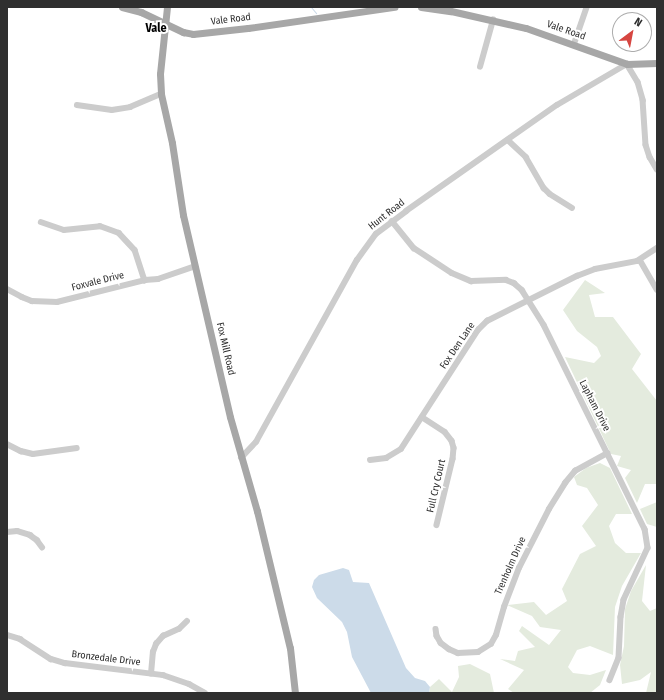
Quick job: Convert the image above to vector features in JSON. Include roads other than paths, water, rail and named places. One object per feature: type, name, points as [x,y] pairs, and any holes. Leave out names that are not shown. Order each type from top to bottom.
[{"type":"main road","name":"Vale Road","points":[[122,7],[134,9],[183,32],[201,34],[256,27],[361,9],[394,7]]},
{"type":"main road","name":"Fox Mill Road","points":[[167,7],[160,74],[161,94],[172,143],[183,215],[241,458],[257,511],[290,648],[296,693]]},
{"type":"main road","name":"Vale Road","points":[[420,7],[444,10],[493,20],[574,44],[627,64],[657,63]]},
{"type":"street","points":[[574,44],[587,7]]},
{"type":"street","points":[[480,67],[493,20]]},
{"type":"street","points":[[627,64],[638,82],[644,100],[646,145],[650,158],[657,169]]},
{"type":"street","name":"Hunt Road","points":[[241,458],[256,442],[364,249],[376,234],[392,221],[557,105],[627,64]]},
{"type":"street","points":[[77,105],[112,110],[130,107],[161,94]]},
{"type":"street","points":[[508,140],[526,157],[544,188],[552,196],[572,208]]},
{"type":"street","name":"Lapham Drive","points":[[392,221],[414,248],[452,273],[471,281],[506,280],[518,286],[529,300],[544,325],[645,529],[648,545],[644,559],[630,584],[624,600],[620,617],[619,658],[610,680]]},
{"type":"street","points":[[41,222],[64,230],[100,226],[119,233],[135,250],[145,280]]},
{"type":"street","name":"Fox Den Lane","points":[[370,460],[386,458],[398,452],[482,325],[493,317],[589,271],[640,260],[657,248]]},
{"type":"street","points":[[640,260],[657,289]]},
{"type":"street","name":"Foxvale Drive","points":[[7,289],[32,301],[57,302],[145,280],[158,279],[195,266]]},
{"type":"street","name":"Full Cry Court","points":[[422,417],[445,432],[452,441],[454,448],[437,525]]},
{"type":"street","points":[[7,444],[21,451],[33,454],[77,448]]},
{"type":"street","name":"Trenholm Drive","points":[[436,629],[437,636],[441,643],[449,650],[458,654],[478,652],[491,644],[496,635],[518,568],[561,490],[575,471],[607,453]]},
{"type":"street","points":[[7,532],[30,535],[37,540],[42,547]]},
{"type":"street","points":[[151,674],[153,652],[156,644],[163,636],[179,629],[187,621]]},
{"type":"street","name":"Bronzedale Drive","points":[[7,635],[20,640],[51,659],[64,664],[151,674],[176,679],[205,693]]},
{"type":"water","points":[[343,568],[349,570],[353,582],[369,583],[406,668],[415,678],[425,681],[430,687],[429,693],[371,693],[352,657],[347,632],[342,622],[317,598],[312,587],[314,580],[319,575]]},
{"type":"waterway","points":[[311,7],[316,13]]},
{"type":"district","name":"Vale","points":[[156,29]]}]
